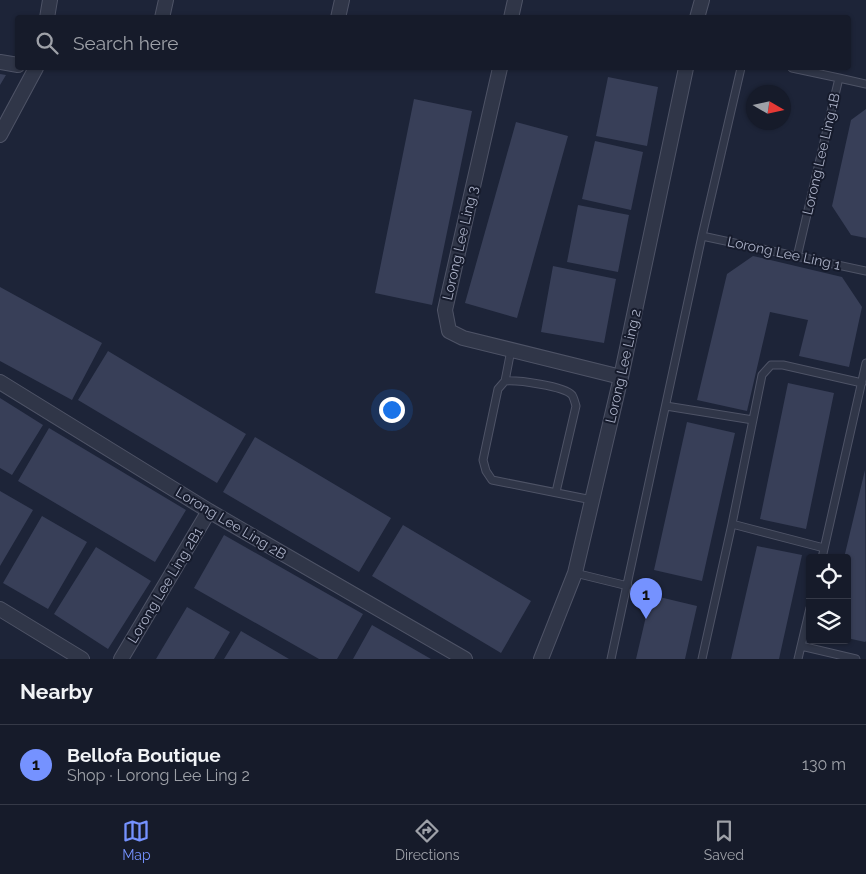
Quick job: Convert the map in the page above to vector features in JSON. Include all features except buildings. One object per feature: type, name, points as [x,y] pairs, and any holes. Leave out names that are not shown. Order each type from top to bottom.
[{"type":"street","points":[[48,15],[50,0]]},
{"type":"street","points":[[163,15],[166,0]]},
{"type":"street","points":[[339,15],[342,0]]},
{"type":"street","points":[[513,15],[516,0]]},
{"type":"street","points":[[699,15],[702,0]]},
{"type":"street","points":[[0,62],[15,64]]},
{"type":"street","points":[[0,135],[33,70]]},
{"type":"street","name":"Lorong Lee Ling 3","points":[[500,70],[445,310],[449,330],[463,338],[621,377]]},
{"type":"street","name":"Lorong Lee Ling 2","points":[[541,659],[575,573],[621,377],[686,70]]},
{"type":"street","name":"Lorong Lee Ling 2B","points":[[0,382],[209,511],[465,659]]},
{"type":"street","name":"Lorong Lee Ling 2B1","points":[[121,659],[209,511]]},
{"type":"street","points":[[0,609],[82,659]]},
{"type":"lane","points":[[611,659],[702,236],[741,70]]},
{"type":"lane","points":[[801,70],[839,78]]},
{"type":"lane","name":"Lorong Lee Ling 1B","points":[[796,257],[839,78],[866,84]]},
{"type":"lane","name":"Lorong Lee Ling 1","points":[[702,236],[866,271]]},
{"type":"lane","points":[[511,350],[505,381],[498,389],[483,460],[486,471],[492,480],[592,500]]},
{"type":"lane","points":[[823,554],[866,363]]},
{"type":"lane","points":[[702,659],[762,375],[771,365],[784,365],[862,383]]},
{"type":"lane","points":[[505,381],[518,380],[565,390],[573,396],[576,406],[556,492]]},
{"type":"lane","points":[[666,406],[753,420]]},
{"type":"lane","points":[[732,524],[824,548]]},
{"type":"lane","points":[[575,573],[628,586]]},
{"type":"lane","points":[[798,659],[806,625]]},
{"type":"lane","points":[[801,646],[856,659]]},
{"type":"place","name":"Bellofa Boutique","points":[[646,619]]}]
